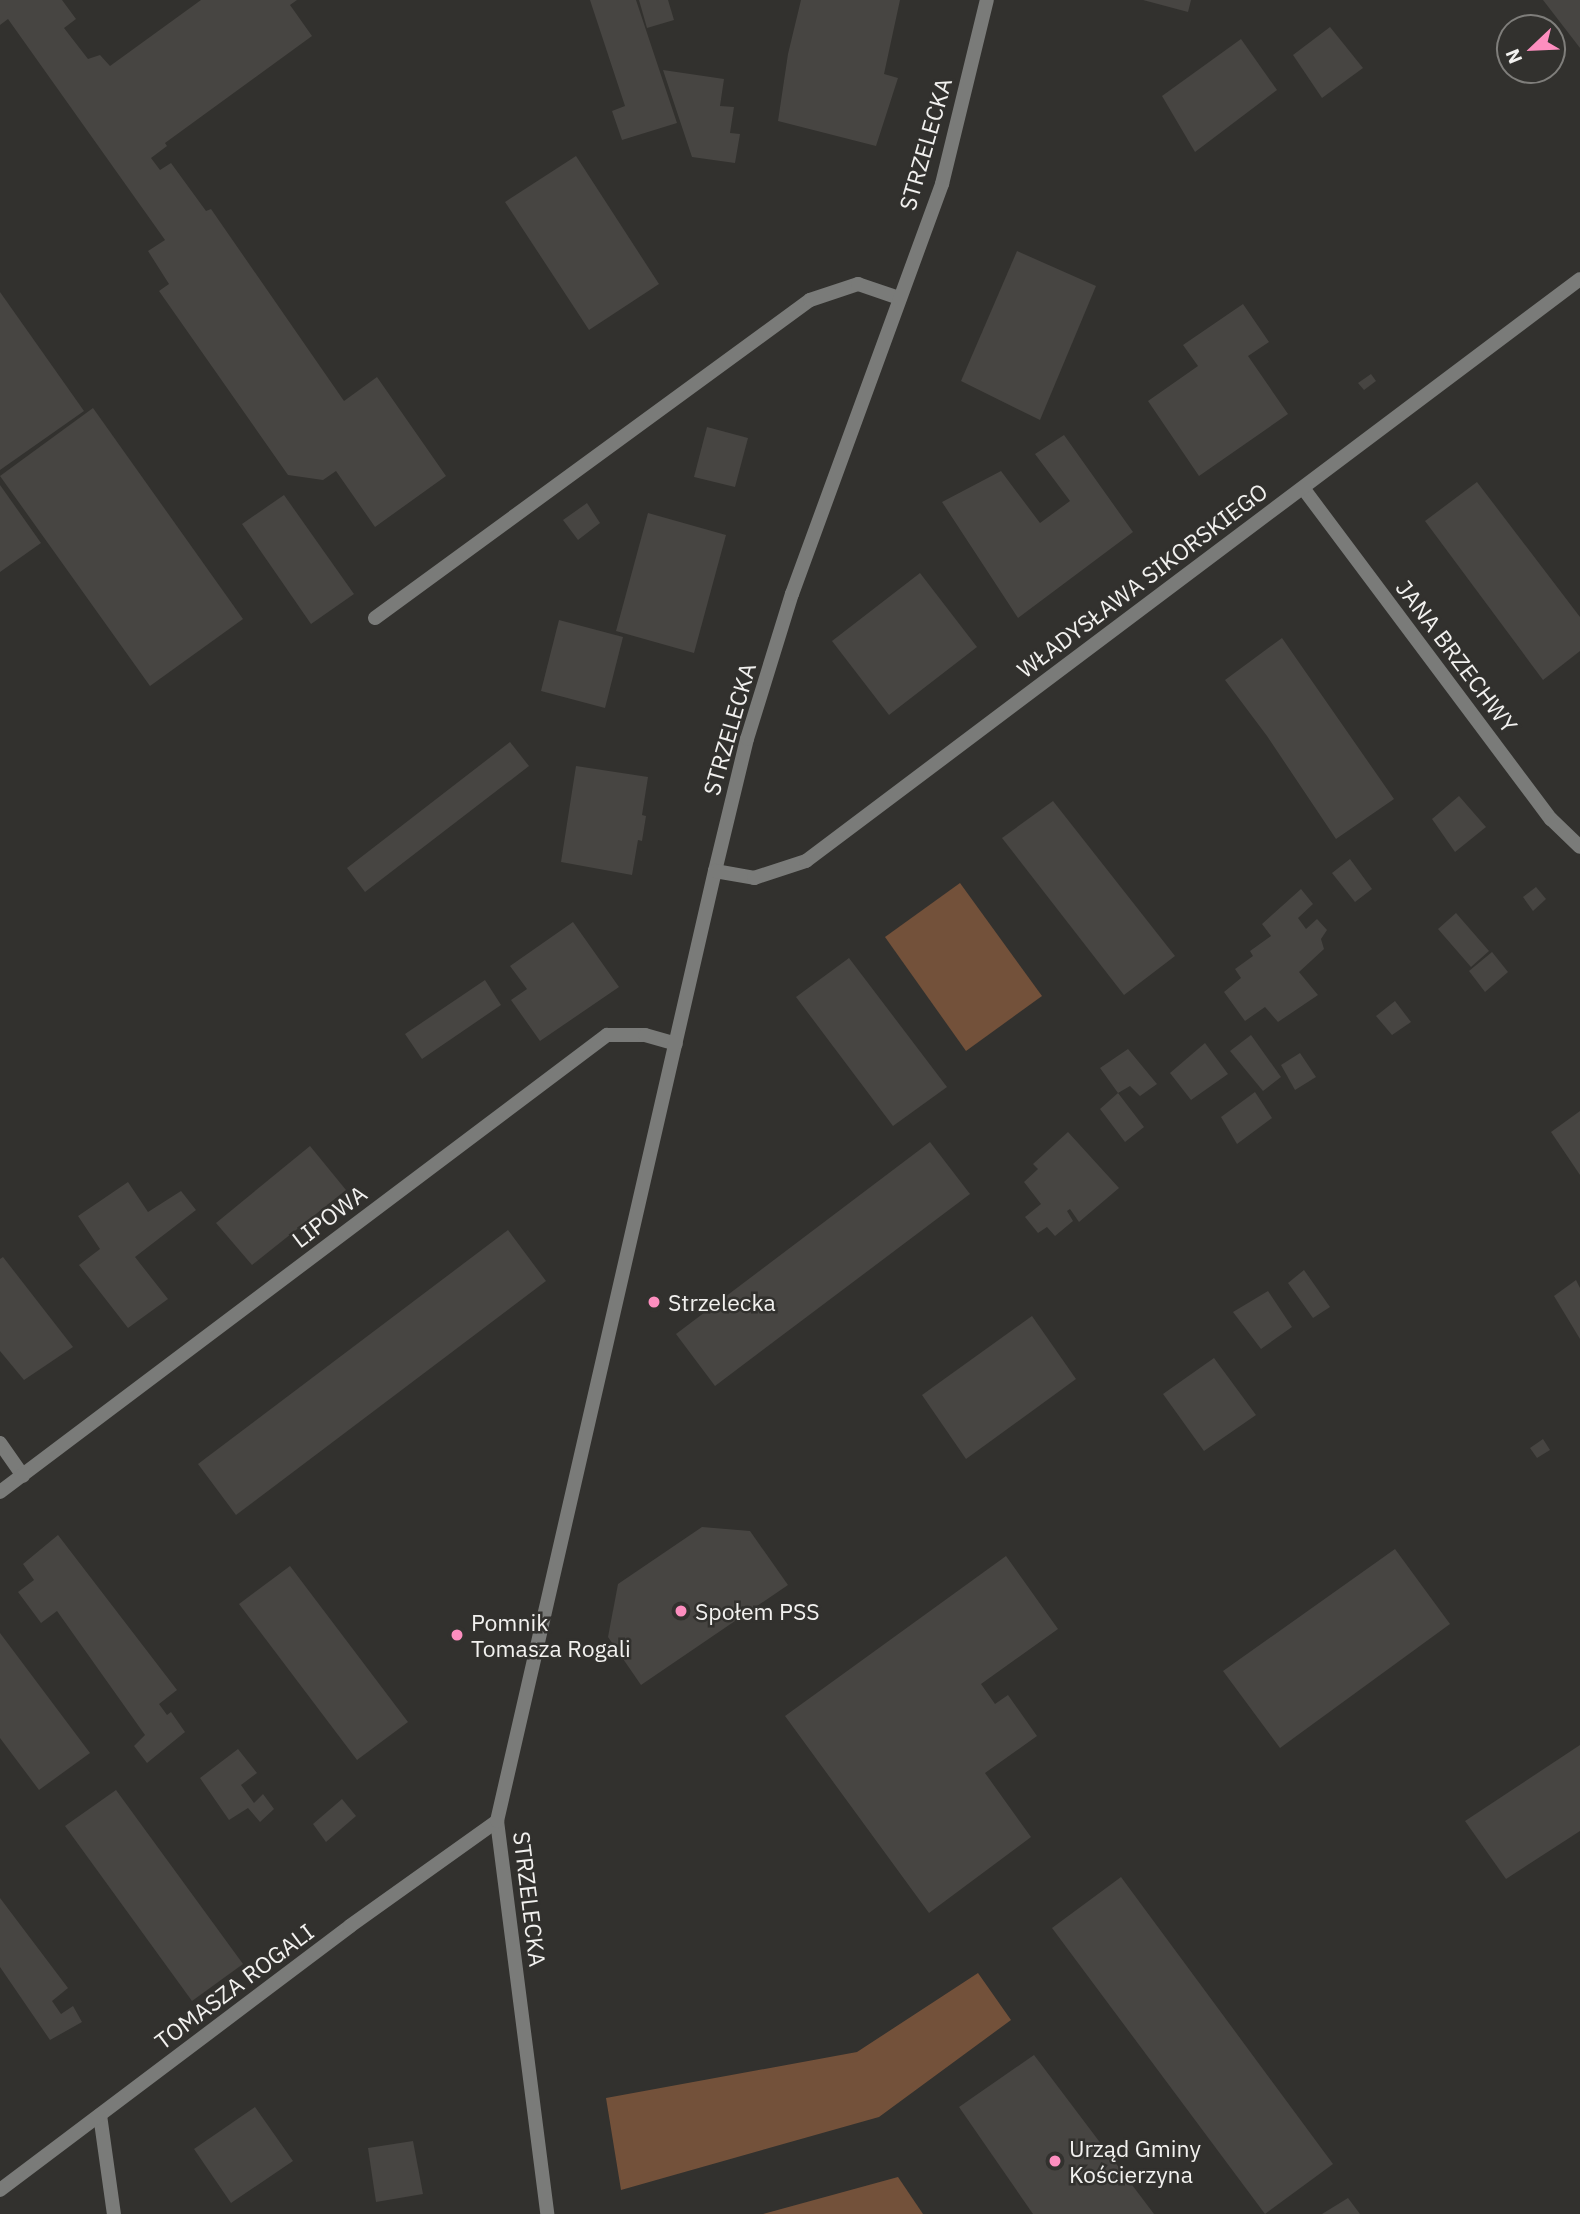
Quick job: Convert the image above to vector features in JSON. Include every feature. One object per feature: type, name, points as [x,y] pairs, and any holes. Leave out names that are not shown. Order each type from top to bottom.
[{"type":"street","name":"STRZELECKA","points":[[547,2214],[497,1821],[747,739],[792,594],[942,184],[987,0]]},
{"type":"street","name":"WŁADYSŁAWA SIKORSKIEGO","points":[[715,871],[754,878],[806,861],[1580,279]]},
{"type":"street","points":[[375,618],[810,300],[858,284],[900,298]]},
{"type":"street","name":"JANA BRZECHWY","points":[[1303,488],[1551,818],[1580,847]]},
{"type":"street","name":"LIPOWA","points":[[0,1492],[607,1035],[630,1033],[676,1044]]},
{"type":"street","points":[[0,1443],[23,1476]]},
{"type":"street","name":"TOMASZA ROGALI","points":[[0,2189],[350,1926],[497,1821]]},
{"type":"street","points":[[100,2115],[114,2214]]},
{"type":"shaded area","points":[[960,883],[1042,996],[966,1051],[885,937]]},
{"type":"shaded area","points":[[978,1973],[1011,2020],[879,2117],[621,2190],[606,2098],[857,2052]]},
{"type":"shaded area","points":[[898,2177],[923,2214],[763,2214]]},
{"type":"building","points":[[0,0],[62,0],[76,19],[64,28],[88,59],[100,55],[110,66],[201,0],[297,0],[290,5],[312,36],[165,143],[167,146],[151,158],[160,170],[171,163],[206,211],[211,209],[344,401],[377,377],[446,476],[375,527],[336,471],[323,480],[288,475],[159,291],[169,284],[148,251],[165,240],[8,19],[0,25]]},
{"type":"building","points":[[590,0],[636,0],[677,123],[622,140],[612,111],[625,106]]},
{"type":"building","points":[[639,0],[668,0],[674,20],[647,28]]},
{"type":"building","points":[[801,0],[900,0],[884,74],[898,78],[876,146],[778,121],[788,54]]},
{"type":"building","points":[[1143,0],[1191,0],[1188,12]]},
{"type":"building","points":[[1543,0],[1580,0],[1580,48],[1566,30],[1566,14],[1554,14]]},
{"type":"building","points":[[1330,27],[1363,68],[1322,98],[1293,55]]},
{"type":"building","points":[[1241,39],[1277,90],[1195,152],[1162,96]]},
{"type":"building","points":[[663,70],[724,79],[720,106],[734,107],[730,133],[740,134],[735,163],[692,157]]},
{"type":"building","points":[[576,156],[659,284],[589,330],[505,202]]},
{"type":"building","points":[[1017,251],[1096,286],[1040,420],[961,381]]},
{"type":"building","points":[[0,292],[84,411],[0,470]]},
{"type":"building","points":[[1243,304],[1269,342],[1248,356],[1288,414],[1199,476],[1148,401],[1198,366],[1183,345]]},
{"type":"building","points":[[1371,374],[1376,381],[1364,390],[1358,383]]},
{"type":"building","points":[[93,408],[243,619],[150,686],[0,476]]},
{"type":"building","points":[[707,427],[748,438],[735,487],[694,477]]},
{"type":"building","points":[[1064,435],[1133,532],[1018,618],[942,502],[1001,471],[1040,523],[1070,501],[1035,454]]},
{"type":"building","points":[[1477,482],[1580,617],[1580,651],[1543,680],[1425,521]]},
{"type":"building","points":[[0,485],[41,543],[0,572]]},
{"type":"building","points":[[284,495],[354,594],[311,624],[242,524]]},
{"type":"building","points":[[587,503],[600,523],[578,540],[563,520]]},
{"type":"building","points":[[648,513],[726,535],[694,653],[616,631]]},
{"type":"building","points":[[920,573],[977,647],[889,715],[832,641]]},
{"type":"building","points":[[559,620],[623,637],[605,708],[541,691]]},
{"type":"building","points":[[1282,638],[1394,799],[1336,839],[1267,736],[1225,680]]},
{"type":"building","points":[[510,742],[529,766],[365,892],[347,868]]},
{"type":"building","points":[[576,766],[648,777],[642,815],[646,816],[642,841],[638,840],[632,875],[561,862]]},
{"type":"building","points":[[1459,796],[1486,827],[1455,852],[1432,819]]},
{"type":"building","points":[[1053,801],[1175,956],[1124,995],[1002,838]]},
{"type":"building","points":[[1350,859],[1372,889],[1355,902],[1332,873]]},
{"type":"building","points":[[1536,887],[1546,899],[1533,911],[1523,897]]},
{"type":"building","points":[[1301,889],[1313,904],[1298,918],[1306,929],[1317,919],[1327,930],[1321,939],[1324,949],[1299,972],[1318,995],[1278,1022],[1265,1007],[1245,1021],[1224,992],[1241,978],[1235,969],[1253,956],[1250,951],[1271,936],[1262,924]]},
{"type":"building","points":[[1456,913],[1489,951],[1471,967],[1438,929]]},
{"type":"building","points":[[573,922],[619,987],[540,1041],[511,1000],[527,989],[510,966]]},
{"type":"building","points":[[1492,952],[1508,972],[1485,992],[1469,971]]},
{"type":"building","points":[[849,958],[947,1087],[893,1126],[796,997]]},
{"type":"building","points":[[485,980],[501,1005],[422,1059],[405,1034]]},
{"type":"building","points":[[1395,1001],[1411,1022],[1392,1035],[1376,1016]]},
{"type":"building","points":[[1251,1035],[1281,1077],[1263,1091],[1230,1051]]},
{"type":"building","points":[[1205,1043],[1228,1074],[1191,1100],[1170,1073]]},
{"type":"building","points":[[1128,1049],[1157,1084],[1140,1096],[1130,1086],[1118,1093],[1100,1068]]},
{"type":"building","points":[[1300,1053],[1316,1077],[1295,1090],[1281,1065]]},
{"type":"building","points":[[1255,1092],[1272,1118],[1237,1144],[1221,1117]]},
{"type":"building","points":[[1118,1093],[1144,1127],[1125,1142],[1100,1109]]},
{"type":"building","points":[[1580,1111],[1580,1175],[1551,1132]]},
{"type":"building","points":[[1068,1132],[1119,1188],[1079,1222],[1070,1209],[1067,1211],[1073,1221],[1055,1236],[1047,1227],[1038,1233],[1025,1217],[1041,1204],[1024,1182],[1038,1169],[1033,1164]]},
{"type":"building","points":[[930,1142],[970,1194],[715,1386],[676,1334]]},
{"type":"building","points":[[310,1146],[346,1190],[252,1265],[216,1223]]},
{"type":"building","points":[[128,1182],[148,1212],[181,1191],[196,1210],[135,1257],[168,1299],[128,1328],[79,1265],[100,1249],[78,1216]]},
{"type":"building","points":[[508,1230],[546,1281],[236,1515],[198,1464]]},
{"type":"building","points":[[3,1257],[73,1347],[24,1380],[0,1351],[0,1259]]},
{"type":"building","points":[[1304,1270],[1330,1307],[1313,1318],[1288,1283]]},
{"type":"building","points":[[1576,1280],[1580,1288],[1580,1339],[1554,1296]]},
{"type":"building","points":[[1268,1291],[1292,1327],[1261,1349],[1233,1312]]},
{"type":"building","points":[[1032,1316],[1076,1379],[966,1459],[922,1395]]},
{"type":"building","points":[[1214,1358],[1256,1415],[1204,1451],[1163,1394]]},
{"type":"building","points":[[1543,1439],[1550,1450],[1537,1458],[1530,1448]]},
{"type":"building","name":"Społem PSS","points":[[702,1527],[750,1531],[788,1585],[641,1685],[608,1637],[618,1584]]},
{"type":"building","points":[[58,1535],[177,1690],[159,1704],[167,1715],[171,1712],[185,1732],[147,1763],[134,1746],[145,1735],[57,1611],[41,1623],[18,1592],[34,1580],[23,1564]]},
{"type":"building","points":[[1395,1549],[1450,1624],[1280,1748],[1223,1671]]},
{"type":"building","points":[[1006,1556],[1058,1629],[981,1684],[995,1704],[1008,1695],[1037,1736],[985,1773],[1031,1837],[929,1913],[785,1716]]},
{"type":"building","points":[[290,1566],[408,1722],[357,1760],[239,1604]]},
{"type":"building","points":[[0,1633],[90,1753],[39,1790],[0,1738]]},
{"type":"building","points":[[1580,1745],[1580,1831],[1506,1879],[1465,1821]]},
{"type":"building","points":[[238,1749],[257,1773],[241,1785],[254,1803],[263,1794],[274,1809],[260,1822],[248,1808],[229,1820],[200,1778]]},
{"type":"building","points":[[116,1790],[243,1964],[192,2001],[65,1826]]},
{"type":"building","points":[[342,1799],[356,1816],[326,1842],[313,1824]]},
{"type":"building","points":[[1121,1877],[1333,2164],[1265,2214],[1052,1928]]},
{"type":"building","points":[[0,1898],[68,1988],[52,2001],[61,2014],[73,2006],[82,2022],[50,2040],[0,1967]]},
{"type":"building","name":"Urząd Gminy Kościerzyna","points":[[1034,2055],[1154,2214],[1033,2214],[959,2107]]},
{"type":"building","points":[[255,2107],[293,2161],[231,2203],[194,2149]]},
{"type":"building","points":[[413,2141],[423,2194],[376,2202],[368,2148]]},
{"type":"building","points":[[1348,2198],[1360,2214],[1322,2214]]},
{"type":"place","name":"Strzelecka","points":[[654,1302]]},
{"type":"place","name":"Społem PSS","points":[[681,1611]]},
{"type":"place","name":"Pomnik Tomasza Rogali","points":[[457,1635]]},
{"type":"place","name":"Urząd Gminy Kościerzyna","points":[[1055,2161]]}]
